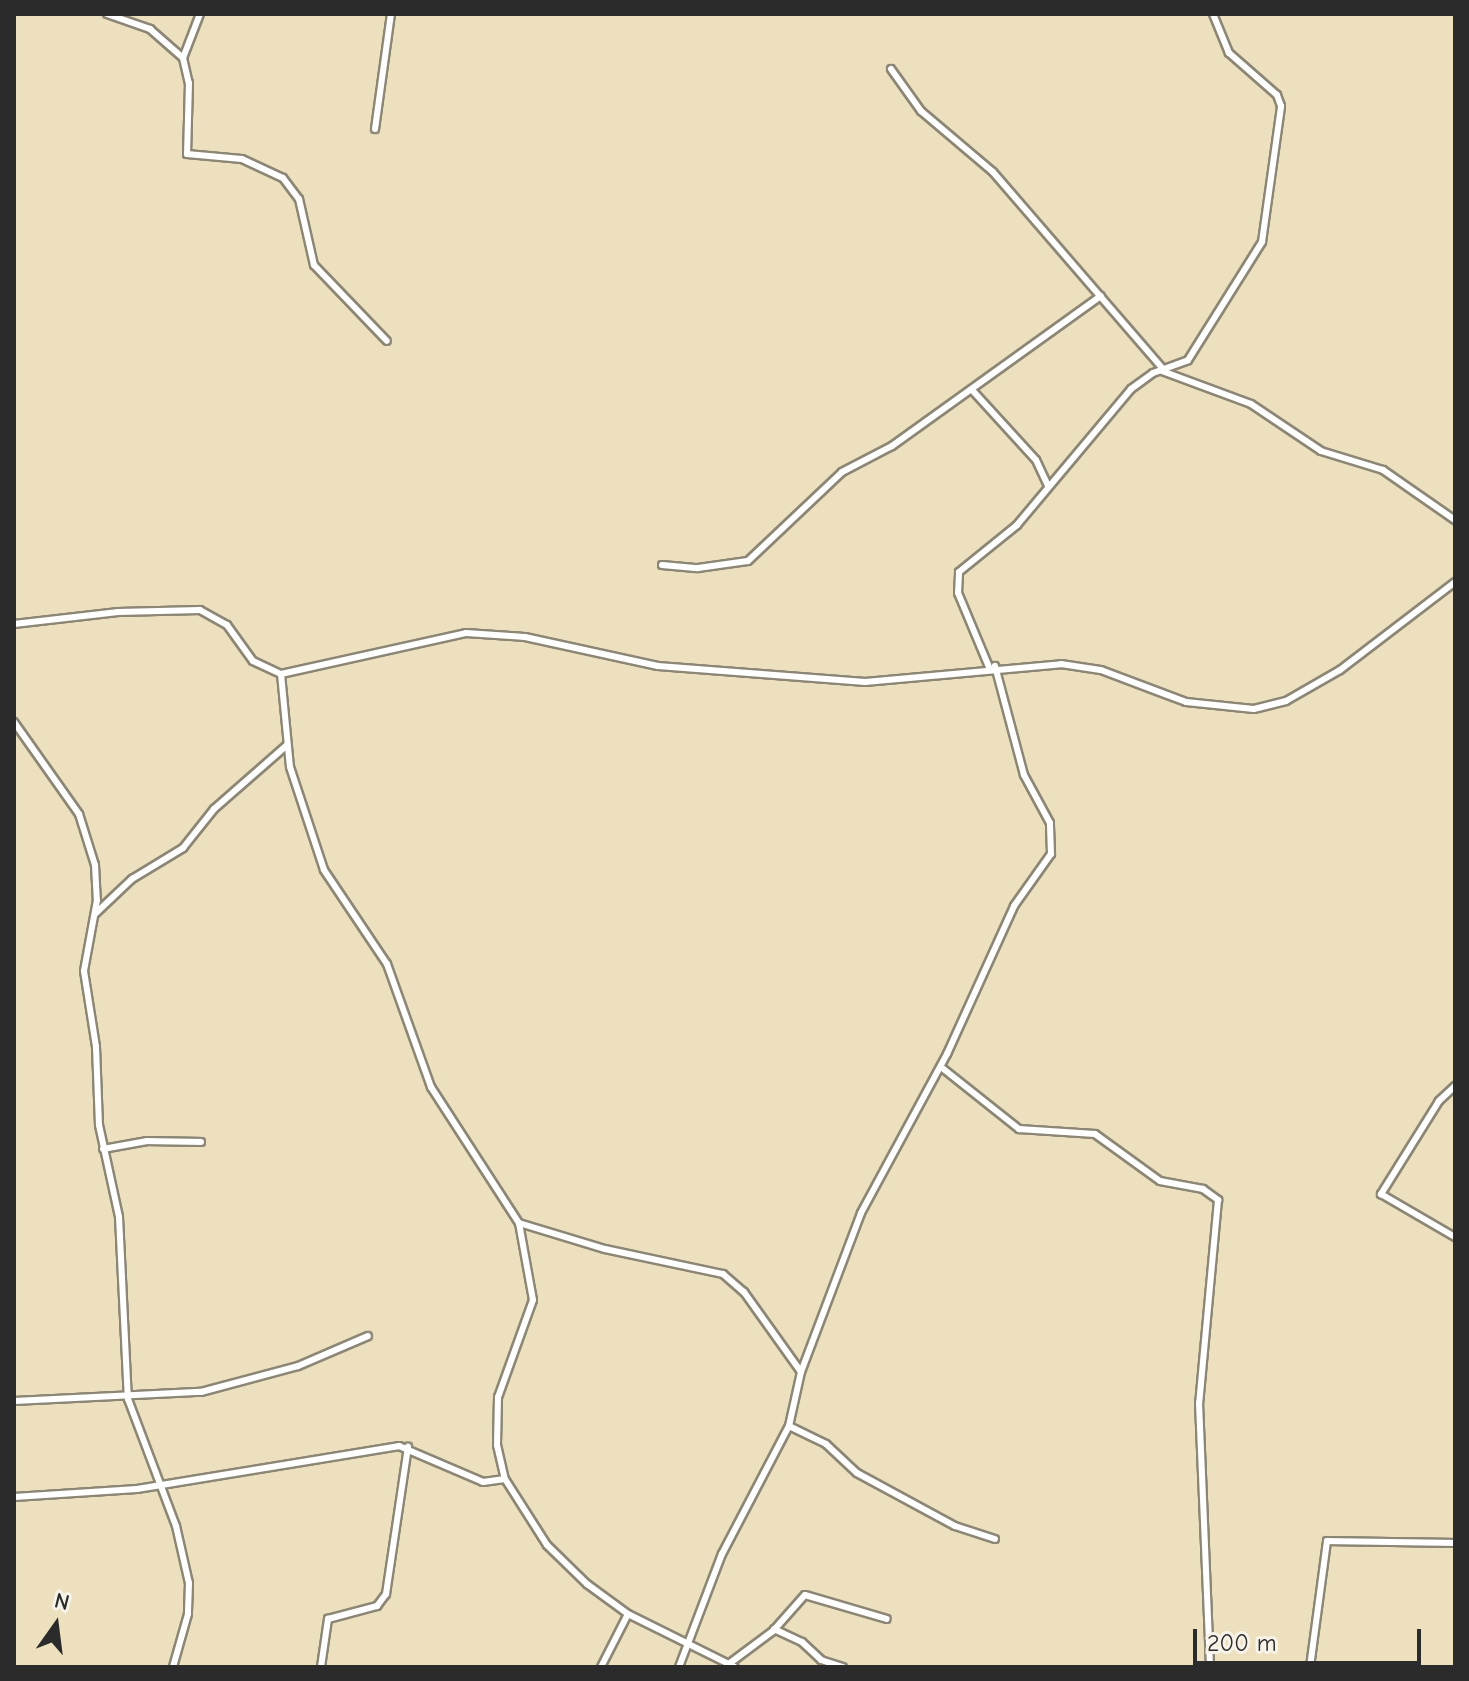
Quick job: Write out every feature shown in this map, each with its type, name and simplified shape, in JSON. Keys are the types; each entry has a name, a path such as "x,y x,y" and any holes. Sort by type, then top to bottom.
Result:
{"street":[{"path":"107,14 150,29 183,58"},
{"path":"200,14 183,58 189,83 187,154 242,159 283,178 299,199 314,265 387,341"},
{"path":"375,129 391,14"},
{"path":"679,1667 685,1644 722,1554 789,1426 801,1372 861,1213 941,1067 1014,906 1045,866 1053,846 1046,812 1024,775 992,667 958,593 957,577 1017,525 1131,389 1188,360 1259,249 1278,153 1279,100 1229,53 1213,14"},
{"path":"891,69 921,111 993,172 1164,371 1251,404 1321,451 1371,464 1455,520"},
{"path":"662,565 698,568 748,561 842,472 892,446 973,391 1101,296"},
{"path":"973,391 1036,460 1048,486"},
{"path":"14,624 118,612 200,610 227,625 253,661 281,674 466,633 525,637 658,666 865,682 992,667 1073,665 1186,702 1229,709 1265,708 1355,661 1455,582"},
{"path":"281,674 287,745 296,791 324,870 387,964 431,1087 519,1223 533,1300 498,1397 497,1445 505,1479 547,1545 628,1614 732,1665 774,1629 805,1595 887,1619"},
{"path":"14,722 85,826 97,879 84,971 103,1149 119,1217 128,1399 157,1486 176,1526 189,1583 188,1614 173,1667"},
{"path":"93,915 132,879 183,848 214,809 287,745"},
{"path":"941,1067 1019,1129 1095,1134 1160,1181 1203,1189 1218,1200 1199,1403 1210,1667"},
{"path":"1455,1086 1439,1101 1381,1194 1455,1237"},
{"path":"103,1149 147,1141 201,1142"},
{"path":"519,1223 605,1249 723,1274 744,1292 801,1372"},
{"path":"14,1401 128,1399 245,1382 298,1366 368,1336"},
{"path":"789,1426 826,1444 857,1473 955,1526 995,1539"},
{"path":"14,1497 157,1486 247,1468 408,1447 483,1482 505,1479"},
{"path":"321,1667 328,1619 377,1606 386,1594 408,1447"},
{"path":"1310,1667 1327,1541 1455,1543"},
{"path":"601,1667 628,1614"},
{"path":"774,1629 802,1642 821,1660 843,1667"}]}
